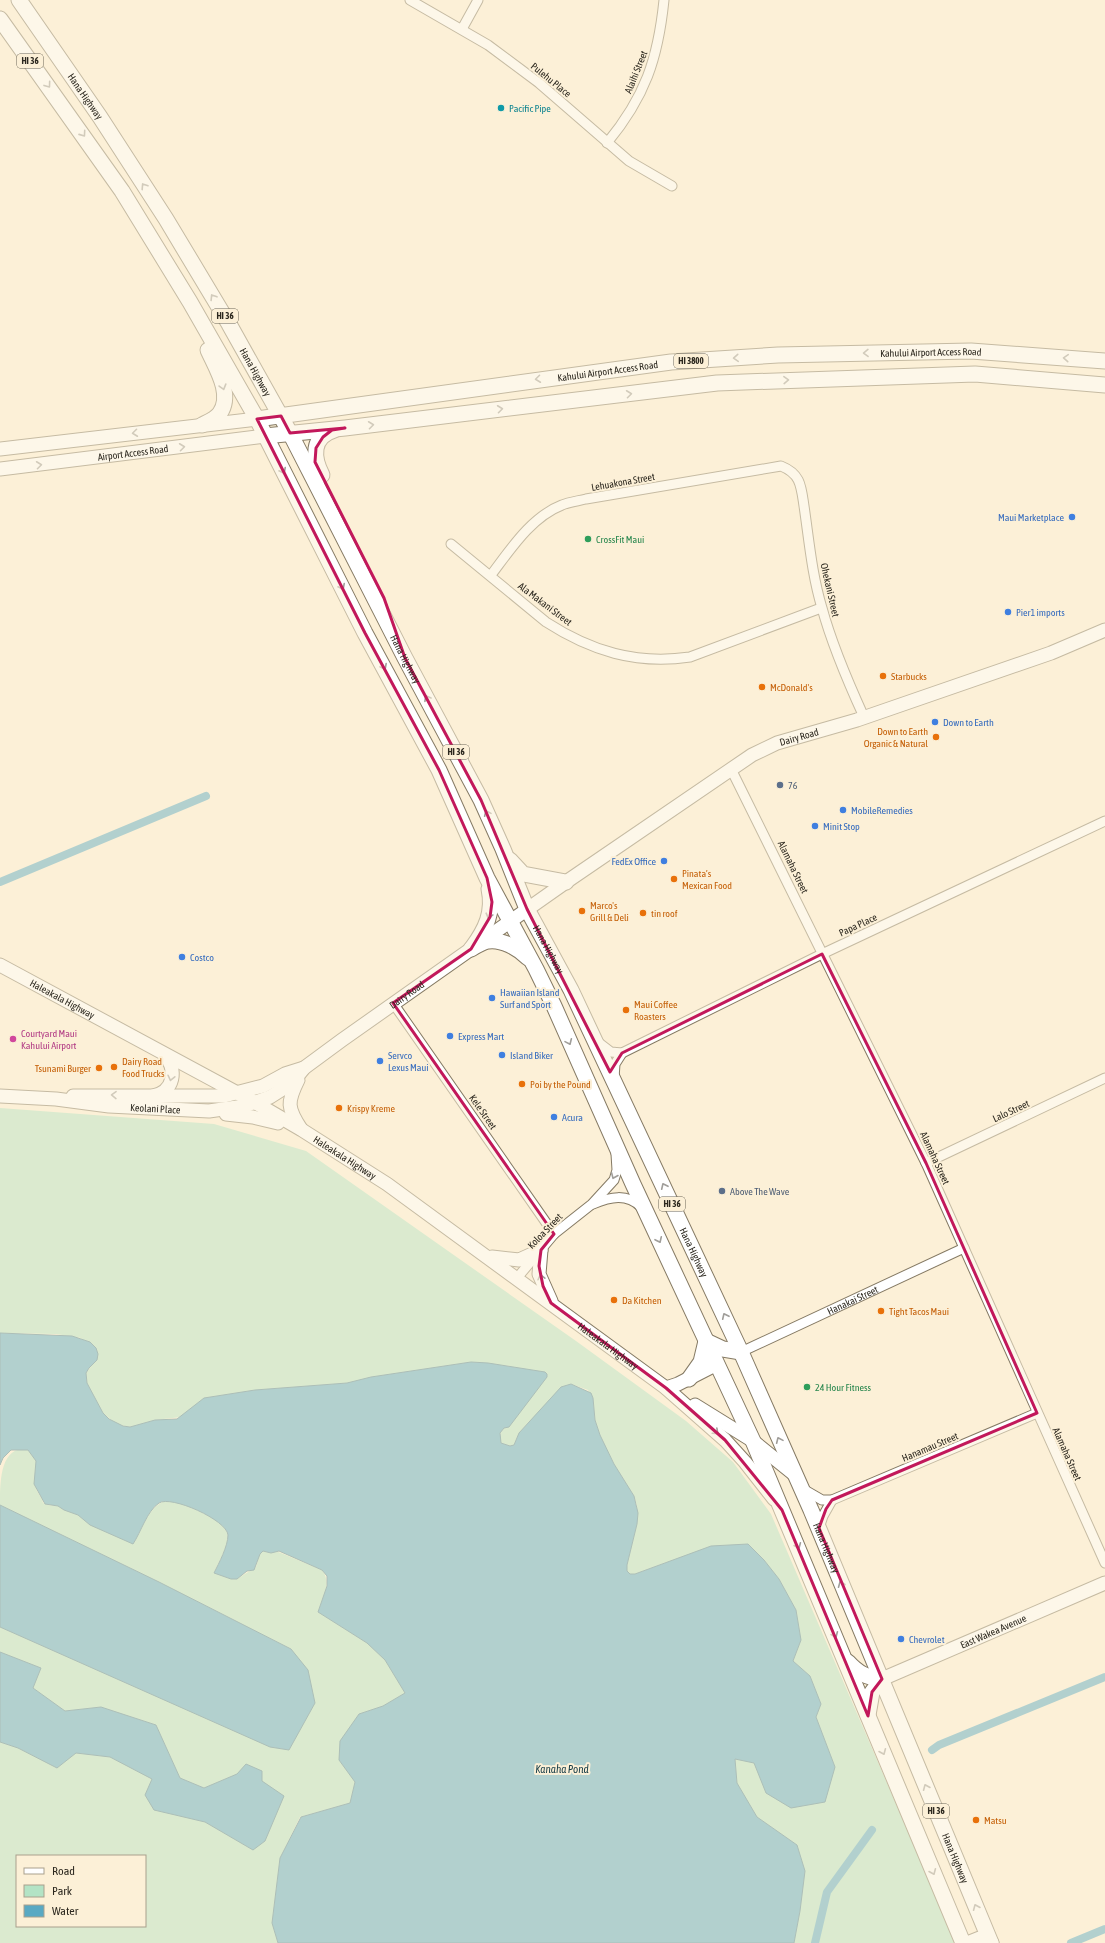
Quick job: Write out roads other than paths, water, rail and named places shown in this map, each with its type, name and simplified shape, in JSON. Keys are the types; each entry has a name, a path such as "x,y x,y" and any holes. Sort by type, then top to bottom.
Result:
{"main road":[{"name":"Hana Highway","path":"19,0 100,117 162,213 230,324 290,433 405,658 481,800 503,849 527,909 571,990 741,1352 819,1528 991,1943"},
{"path":"27,0 86,85 100,117"},
{"name":"Hana Highway","path":"0,19 122,192 190,302 257,419 365,633 439,770 487,878 536,969 753,1441 963,1943"},
{"path":"122,192 140,232 187,310 207,348 224,389 225,398 220,414 202,425"},
{"name":"Kahului Airport Access Road","path":"257,419 663,363 778,355 971,352 1105,361"},
{"name":"Kahului Airport Access Road","path":"265,436 345,428 717,383 975,374 1105,385"},
{"path":"345,428 332,430 323,437 316,448 315,462 384,598 405,658"},
{"path":"503,849 523,874 566,882"},
{"path":"471,949 482,935 490,917 492,902 487,878"},
{"path":"471,949 487,941 505,944 525,955 536,969"},
{"path":"689,1379 701,1362 706,1341 723,1349 741,1352"},
{"path":"717,1364 741,1352"},
{"name":"HI 36","path":"844,1656 853,1667 864,1676 871,1678 882,1678"},
{"path":"868,1716 872,1692 882,1678"},
{"name":"HI 36","path":"970,1943 980,1939 991,1943"}],"street":[{"name":"Pulehu Place","path":"410,0 488,45 533,79 607,143 635,165 672,186"},
{"path":"462,29 478,0"},
{"name":"Alaihi Street","path":"607,143 628,115 648,76 660,35 664,0"},
{"name":"Airport Access Road","path":"0,449 257,419"},
{"name":"Airport Access Road","path":"0,469 265,436"},
{"name":"Lehuakona Street","path":"491,575 531,526 542,516 561,505 586,499 781,466 787,469"},
{"name":"Ohekani Street","path":"787,469 793,472 801,486 810,551 822,608 851,689 864,717"},
{"name":"Ala Makani Street","path":"451,544 491,575 546,622 589,646 634,658 668,660 690,657 822,608"},
{"name":"Dairy Road","path":"254,1102 270,1097 292,1083 304,1068 393,1003 566,882 754,754 778,743 864,717 1050,653 1105,630"},
{"name":"Alamaha Street","path":"731,769 926,1163 1105,1563"},
{"name":"Papa Place","path":"622,1053 822,954 1105,821"},
{"name":"Haleakala Highway","path":"0,965 162,1054 229,1093 254,1102 302,1130 387,1184 552,1303 666,1388 725,1440 745,1462 782,1510"},
{"name":"Kele Street","path":"393,1003 554,1234"},
{"path":"594,1038 608,1051 622,1053 614,1068 616,1085"},
{"path":"152,1096 167,1090 172,1079 172,1065 162,1054"},
{"path":"302,1130 292,1114 289,1101 291,1093 304,1068"},
{"name":"Dairy Road","path":"229,1093 263,1086 285,1074 304,1068"},
{"name":"Lalo Street","path":"926,1163 1105,1078"},
{"path":"131,1107 153,1102 215,1104 229,1093"},
{"name":"Keolani Place","path":"56,1099 80,1095 152,1096 229,1093"},
{"name":"Keolani Place","path":"0,1096 56,1099 79,1103 131,1107 209,1111 244,1106 254,1102"},
{"path":"209,1111 259,1118 302,1130"},
{"name":"Koloa Street","path":"517,1278 554,1234 592,1204 615,1177 617,1164 614,1141"},
{"name":"Koloa Street","path":"592,1204 610,1198 624,1197 635,1202 648,1215"},
{"name":"Hanakai Street","path":"741,1352 964,1248"},
{"path":"487,1256 508,1260 519,1260 541,1250 539,1274 552,1303"},
{"path":"666,1388 689,1379 717,1364"},
{"name":"Haleakala Highway","path":"666,1388 753,1441 798,1482"},
{"name":"Hanamau Street","path":"832,1500 1037,1413"},
{"path":"798,1482 822,1500 832,1500 823,1516 819,1528"},
{"name":"East Wakea Avenue","path":"882,1678 1105,1583"}],"water":[{"name":"Kanaha Pond","path":"0,1333 72,1336 90,1342 96,1348 98,1354 97,1360 86,1373 87,1383 103,1413 109,1419 123,1426 130,1427 155,1420 177,1419 204,1398 255,1390 347,1383 371,1377 471,1362 488,1363 545,1372 547,1374 547,1377 509,1427 504,1428 500,1433 501,1443 510,1446 514,1445 519,1433 561,1387 571,1384 591,1393 593,1398 595,1420 600,1435 614,1464 634,1496 638,1513 627,1571 630,1574 635,1574 711,1546 748,1544 764,1560 779,1579 796,1610 801,1640 793,1661 810,1676 821,1704 816,1717 835,1767 825,1802 791,1808 766,1793 754,1763 735,1759 737,1783 757,1817 797,1845 805,1871 794,1943 278,1943 272,1923 280,1858 301,1817 350,1803 355,1782 339,1760 340,1741 359,1714 383,1706 405,1693 385,1660 367,1643 318,1612 327,1586 327,1576 322,1570 279,1551 271,1553 263,1551 260,1554 254,1570 247,1571 237,1579 231,1579 214,1573 227,1544 228,1535 225,1529 218,1523 198,1510 165,1501 159,1503 151,1511 133,1544 90,1525 78,1515 58,1506 45,1504 34,1484 36,1461 28,1450 11,1450 3,1458 0,1465"},
{"path":"0,1505 159,1582 291,1649 308,1670 315,1703 289,1750 270,1747 0,1627"},
{"path":"0,1652 41,1668 33,1688 65,1711 101,1707 156,1725 180,1778 204,1788 237,1774 246,1764 262,1771 262,1781 284,1796 265,1841 253,1850 205,1822 154,1810 145,1795 152,1779 110,1757 76,1753 57,1768 18,1748 0,1742"}],"waterway":[{"path":"0,882 206,796"},
{"path":"932,1750 939,1745 1105,1677"},
{"path":"815,1943 827,1892 872,1830"},
{"path":"1071,1943 1105,1929"}],"place":[{"name":"Pacific Pipe","path":"501,108"},
{"name":"Maui Marketplace","path":"1072,517"},
{"name":"CrossFit Maui","path":"588,539"},
{"name":"Pier1 imports","path":"1008,612"},
{"name":"Starbucks","path":"883,676"},
{"name":"McDonald's","path":"762,687"},
{"name":"Down to Earth","path":"935,722"},
{"name":"Down to Earth Organic & Natural","path":"936,737"},
{"name":"76","path":"780,785"},
{"name":"MobileRemedies","path":"843,810"},
{"name":"Minit Stop","path":"815,826"},
{"name":"FedEx Office","path":"664,861"},
{"name":"Pinata’s Mexican Food","path":"674,879"},
{"name":"Marco's Grill & Deli","path":"582,911"},
{"name":"tin roof","path":"643,913"},
{"name":"Costco","path":"182,957"},
{"name":"Hawaiian Island Surf and Sport","path":"492,998"},
{"name":"Maui Coffee Roasters","path":"626,1010"},
{"name":"Express Mart","path":"450,1036"},
{"name":"Courtyard Maui Kahului Airport","path":"13,1039"},
{"name":"Island Biker","path":"502,1055"},
{"name":"Servco Lexus Maui","path":"380,1061"},
{"name":"Dairy Road Food Trucks","path":"114,1067"},
{"name":"Tsunami Burger","path":"99,1068"},
{"name":"Poi by the Pound","path":"522,1084"},
{"name":"Krispy Kreme","path":"339,1108"},
{"name":"Acura","path":"554,1117"},
{"name":"Above The Wave","path":"722,1191"},
{"name":"Da Kitchen","path":"614,1300"},
{"name":"Tight Tacos Maui","path":"881,1311"},
{"name":"24 Hour Fitness","path":"807,1387"},
{"name":"Chevrolet","path":"901,1639"},
{"name":"Matsu","path":"976,1820"}]}
